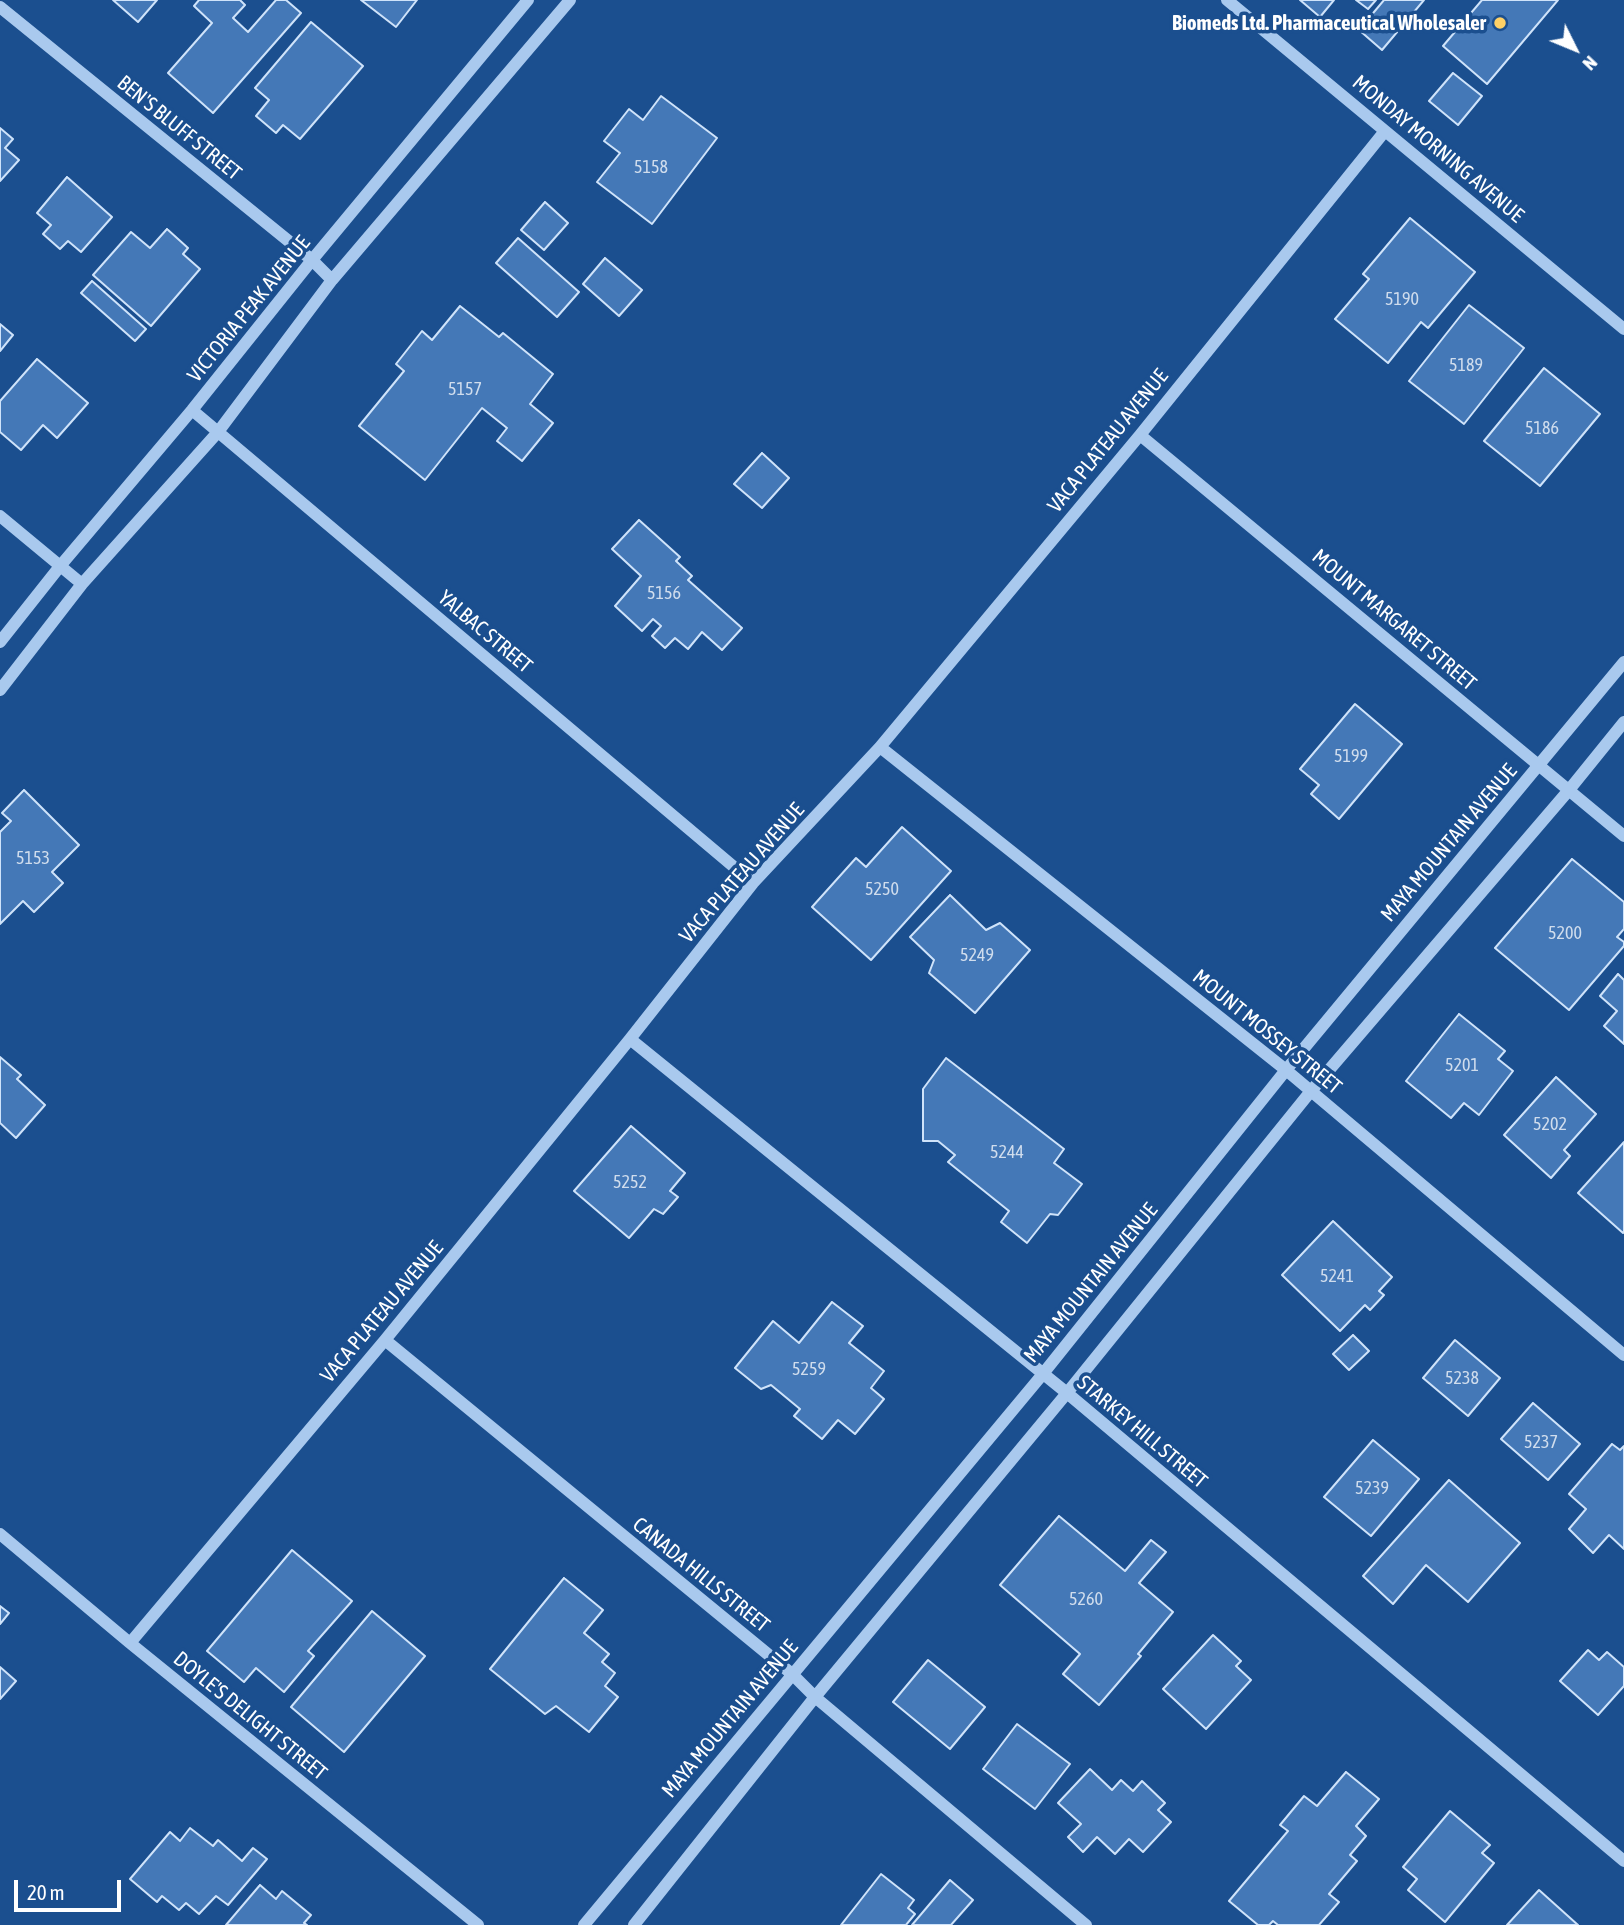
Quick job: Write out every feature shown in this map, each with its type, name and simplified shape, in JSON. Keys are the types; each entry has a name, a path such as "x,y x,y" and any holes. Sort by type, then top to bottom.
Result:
{"street":[{"name":"VICTORIA PEAK AVENUE","path":"0,642 528,0"},
{"path":"0,690 82,584 218,432 332,280 570,0"},
{"name":"MONDAY MORNING AVENUE","path":"1227,0 1624,329"},
{"name":"BEN'S BLUFF STREET","path":"0,7 312,260 332,280"},
{"name":"VACA PLATEAU AVENUE","path":"130,1643 385,1340 753,883 880,747 1140,435 1385,131"},
{"name":"YALBAC STREET","path":"192,410 753,883"},
{"name":"MOUNT MARGARET STREET","path":"1140,435 1624,835"},
{"path":"0,516 82,584"},
{"name":"MAYA MOUNTAIN AVENUE","path":"584,1925 1042,1375 1286,1070 1624,662"},
{"path":"634,1925 816,1697 1311,1091 1624,722"},
{"name":"MOUNT MOSSEY STREET","path":"880,747 1286,1070 1624,1355"},
{"name":"STARKEY HILL STREET","path":"630,1039 1067,1393 1624,1861"},
{"name":"CANADA HILLS STREET","path":"385,1340 792,1674 1086,1925"},
{"name":"DOYLE'S DELIGHT STREET","path":"0,1534 478,1925"}],"building":[{"path":"113,0 157,0 138,22"},
{"path":"199,0 240,0 245,5 233,18 248,32 276,0 286,0 301,13 213,113 168,73 212,23 194,6"},
{"path":"361,0 417,0 396,27"},
{"path":"1300,0 1334,0 1320,17"},
{"path":"1356,0 1376,0 1368,9"},
{"path":"1384,0 1424,0 1382,50 1359,30"},
{"name":"Biomeds Ltd. Pharmaceutical Wholesaler","path":"1482,0 1558,0 1487,84 1443,46"},
{"path":"311,22 363,66 300,139 283,125 276,133 256,116 269,100 255,88"},
{"path":"1453,73 1482,96 1458,125 1429,101"},
{"path":"661,96 717,138 652,224 597,182 620,153 604,141 629,109 643,120"},
{"path":"0,128 13,139 5,148 19,160 0,181"},
{"path":"67,177 112,217 81,252 68,241 60,249 43,234 51,225 37,213"},
{"path":"545,202 568,223 544,250 521,230"},
{"path":"1410,218 1475,272 1428,328 1421,322 1388,363 1335,319 1369,279 1363,274"},
{"path":"167,229 188,248 183,254 200,269 151,326 93,275 131,232 150,248"},
{"path":"518,238 579,292 557,317 496,263"},
{"path":"605,258 642,290 619,316 583,284"},
{"path":"92,281 146,329 135,341 81,293"},
{"path":"1469,305 1524,348 1464,424 1409,381"},
{"path":"460,306 499,337 503,333 553,374 530,404 553,423 522,461 497,441 507,428 482,408 425,480 359,426 404,371 396,364 422,331 432,340"},
{"path":"0,324 13,335 0,351"},
{"path":"37,359 88,403 57,438 43,425 21,450 0,432 0,401"},
{"path":"1544,368 1600,414 1540,486 1484,441"},
{"path":"762,453 789,478 762,508 734,484"},
{"path":"639,520 680,557 676,561 692,576 688,580 742,628 722,650 702,632 688,649 675,638 665,648 652,636 661,626 653,619 642,631 615,606 641,576 612,549"},
{"path":"1355,704 1402,744 1339,819 1311,794 1319,785 1300,769"},
{"path":"24,790 79,845 52,872 63,883 34,912 23,901 0,924 0,832 11,821 2,813"},
{"path":"902,827 951,871 871,960 812,907 856,858 866,867"},
{"path":"1572,859 1624,902 1624,929 1617,937 1624,942 1624,946 1569,1010 1495,948"},
{"path":"950,895 986,930 1000,923 1030,950 975,1013 929,973 934,960 910,937"},
{"path":"1618,974 1624,980 1624,1044 1604,1026 1617,1011 1600,996"},
{"path":"1459,1014 1505,1051 1498,1059 1513,1071 1479,1115 1464,1103 1451,1118 1406,1081"},
{"path":"0,1057 21,1075 17,1079 45,1105 16,1138 0,1123"},
{"path":"946,1058 1064,1149 1054,1163 1082,1184 1058,1215 1050,1214 1027,1243 1001,1222 1009,1211 948,1162 955,1155 938,1141 923,1141 923,1089"},
{"path":"1556,1077 1596,1114 1564,1150 1570,1156 1551,1178 1504,1135"},
{"path":"631,1126 685,1173 670,1191 678,1197 663,1214 654,1209 629,1238 574,1191"},
{"path":"1624,1142 1624,1231 1623,1233 1578,1193"},
{"path":"1333,1221 1392,1277 1379,1291 1384,1295 1370,1310 1365,1305 1340,1331 1282,1275"},
{"path":"832,1302 863,1326 849,1343 884,1371 871,1388 884,1399 855,1434 838,1420 822,1439 794,1416 800,1409 771,1385 761,1389 735,1368 773,1321 799,1343"},
{"path":"1353,1335 1369,1351 1349,1370 1333,1354"},
{"path":"1455,1340 1500,1378 1468,1416 1423,1378"},
{"path":"1533,1403 1580,1444 1548,1480 1501,1439"},
{"path":"1373,1440 1419,1479 1371,1536 1324,1497"},
{"path":"1612,1444 1620,1450 1624,1446 1624,1549 1609,1535 1593,1553 1569,1529 1586,1509 1569,1494"},
{"path":"1449,1480 1520,1543 1468,1602 1426,1565 1393,1604 1363,1576"},
{"path":"1059,1516 1125,1571 1151,1540 1166,1552 1139,1583 1173,1612 1138,1654 1141,1656 1099,1705 1063,1674 1080,1654 1000,1585"},
{"path":"292,1550 352,1601 308,1651 314,1656 284,1692 256,1668 244,1682 207,1651"},
{"path":"564,1578 603,1610 584,1633 609,1654 602,1662 615,1673 605,1686 618,1697 589,1732 556,1706 545,1714 490,1669"},
{"path":"0,1606 9,1613 0,1624"},
{"path":"372,1611 425,1656 344,1752 291,1707"},
{"path":"1213,1635 1241,1661 1236,1666 1251,1680 1206,1729 1163,1689"},
{"path":"1588,1650 1599,1660 1607,1652 1624,1667 1624,1686 1598,1715 1560,1681"},
{"path":"928,1660 985,1707 950,1749 893,1702"},
{"path":"0,1667 16,1681 0,1699"},
{"path":"1017,1724 1070,1764 1035,1809 983,1769"},
{"path":"1090,1769 1112,1790 1121,1780 1133,1791 1142,1781 1165,1803 1158,1810 1171,1822 1143,1852 1129,1839 1115,1854 1097,1837 1083,1852 1068,1837 1081,1824 1058,1803"},
{"path":"1346,1772 1379,1799 1356,1826 1366,1836 1350,1855 1357,1861 1329,1894 1339,1902 1319,1925 1278,1925 1273,1921 1269,1925 1258,1925 1229,1901 1288,1831 1280,1825 1304,1796 1317,1806"},
{"path":"1450,1811 1490,1845 1482,1853 1494,1863 1445,1922 1408,1890 1417,1879 1403,1867"},
{"path":"190,1828 213,1846 218,1840 242,1861 253,1848 267,1859 228,1905 216,1896 199,1914 186,1903 179,1910 162,1896 157,1902 130,1879 170,1832 180,1841"},
{"path":"881,1874 914,1900 908,1908 915,1914 906,1925 841,1925"},
{"path":"950,1880 973,1900 951,1925 912,1925"},
{"path":"260,1885 276,1899 282,1891 311,1915 304,1923 307,1925 226,1925"},
{"path":"1539,1890 1578,1925 1507,1925"}],"place":[{"name":"Biomeds Ltd. Pharmaceutical Wholesaler","path":"1500,23"}]}
